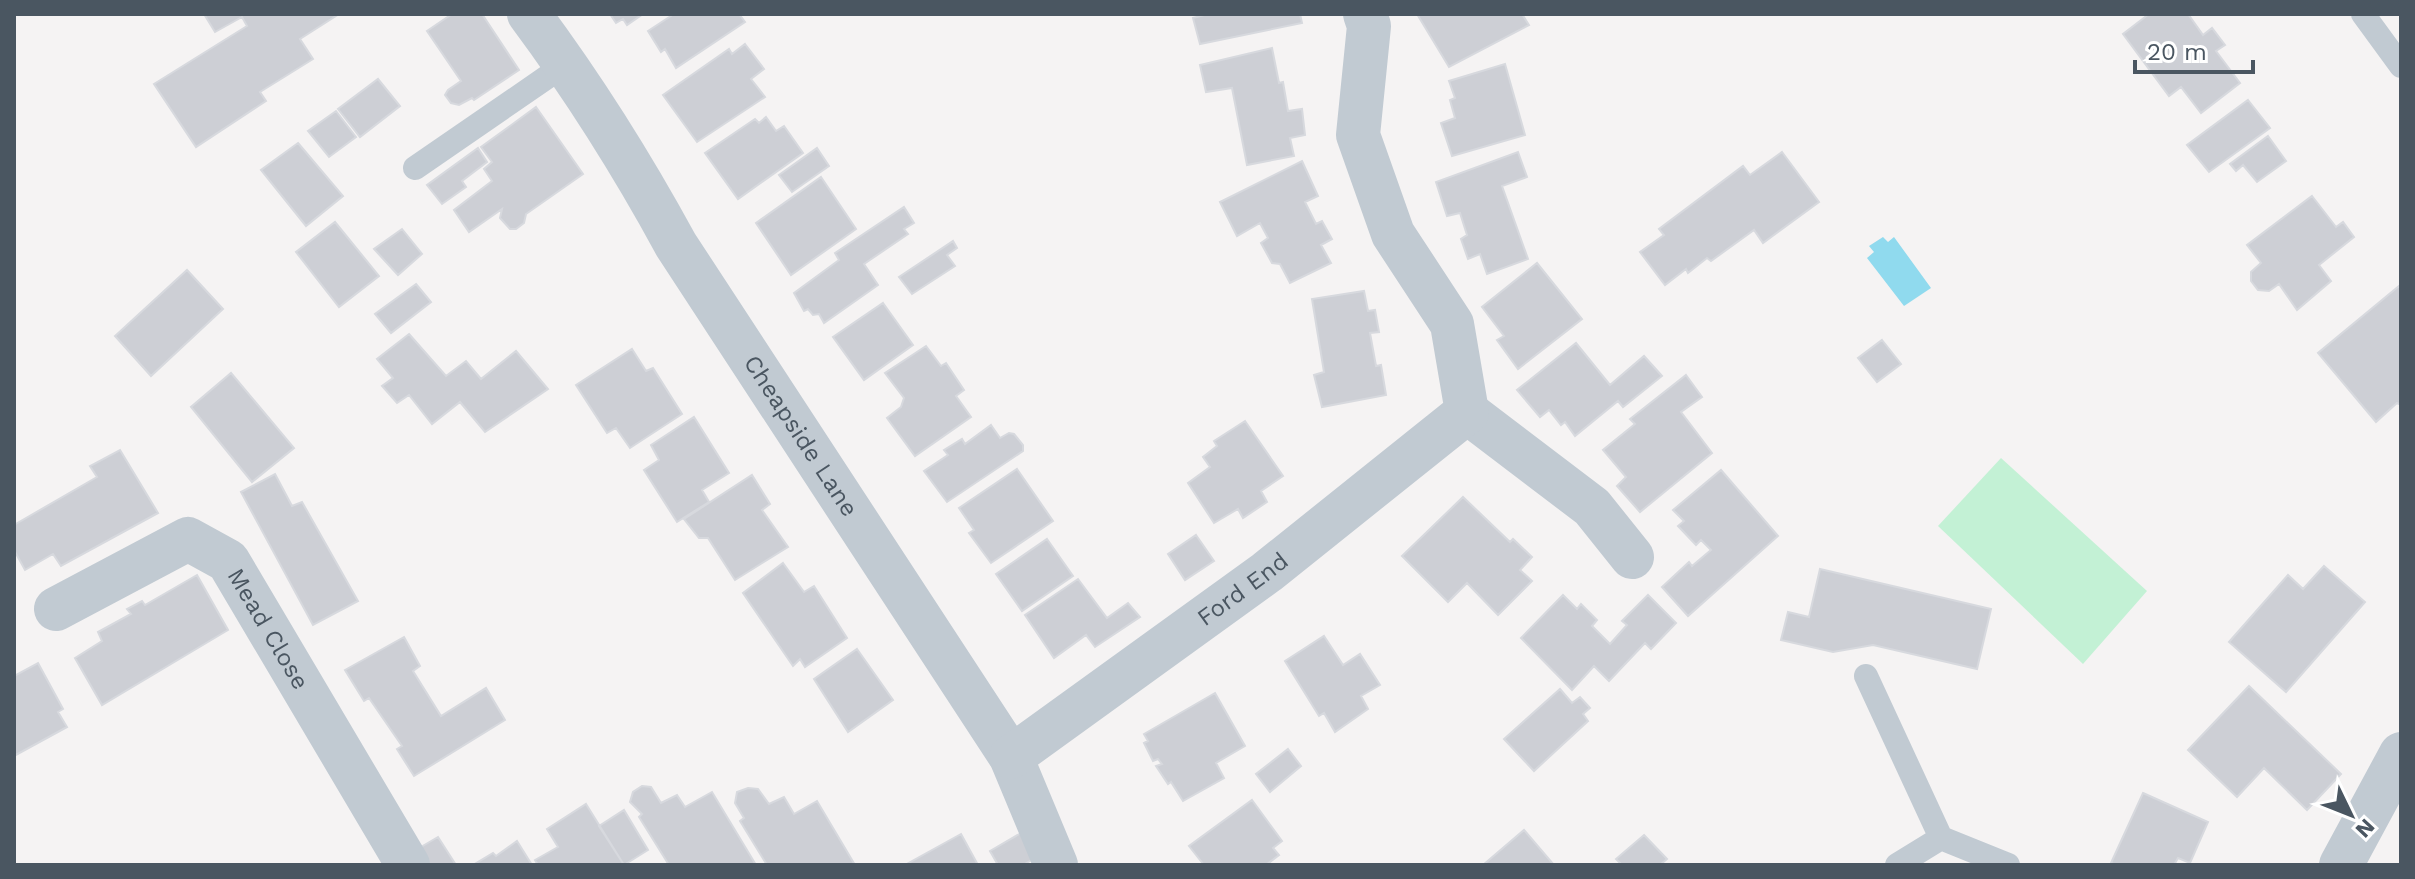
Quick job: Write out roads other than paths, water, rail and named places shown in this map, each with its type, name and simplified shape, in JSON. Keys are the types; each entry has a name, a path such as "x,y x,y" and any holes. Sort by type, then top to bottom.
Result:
{"street":[{"name":"Cheapside Lane","path":"529,14 566,64 636,171 676,245 1011,757 1056,865"},
{"path":"1365,14 1369,26 1358,135 1393,234 1452,324 1467,412 1592,507 1632,557"},
{"name":"Ford End","path":"1011,757 1267,572 1467,412"},
{"name":"Mead Close","path":"56,609 188,539 228,561 408,865"},
{"path":"2341,865 2401,754"}],"lane":[{"path":"2363,14 2401,66"},
{"path":"415,168 566,64"},
{"path":"1866,676 1941,838 2008,865"},
{"path":"1897,865 1941,838"}],"water":[{"path":"1883,237 1888,242 1894,237 1931,288 1904,306 1867,258 1874,252 1869,246"}]}
